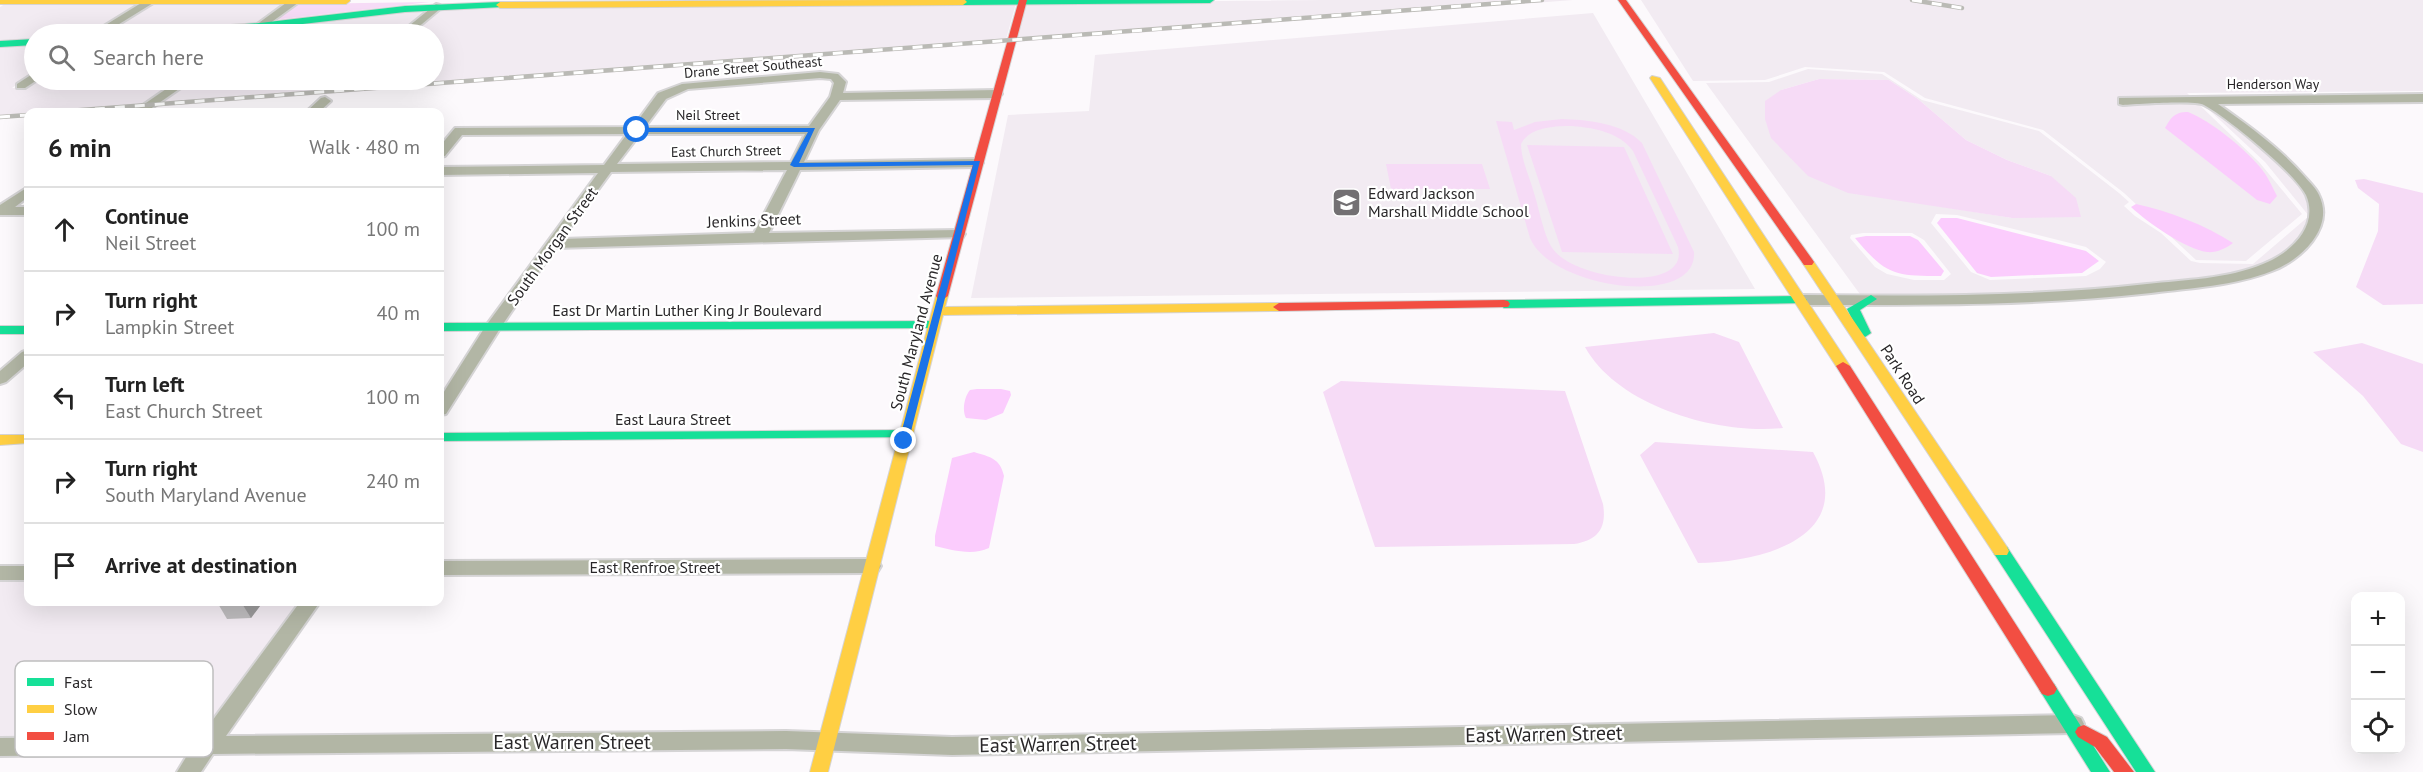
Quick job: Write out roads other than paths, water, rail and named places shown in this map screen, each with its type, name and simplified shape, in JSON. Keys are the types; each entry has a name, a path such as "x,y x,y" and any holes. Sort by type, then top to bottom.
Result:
{"main road":[{"path":"3,2 412,0"},
{"path":"276,24 440,3 1210,0"},
{"path":"1608,0 1624,28"},
{"name":"Park Road","path":"1622,0 1835,300 2146,772"},
{"name":"South Maryland Avenue","path":"819,772 934,325 1022,1"},
{"path":"0,44 24,43"},
{"path":"1646,63 1801,300 2101,772"},
{"path":"1729,190 1743,199 1767,230 1798,279 1835,300"},
{"path":"1871,299 1853,309 1858,322 1907,398 1921,432"},
{"path":"938,311 1801,300 1823,312 1834,324 1884,393 1921,432"},
{"name":"East Dr Martin Luther King Jr Boulevard","path":"444,327 934,325"},
{"path":"0,330 24,330"},
{"name":"East Laura Street","path":"444,437 906,434"},
{"path":"0,440 24,440"},
{"path":"2071,724 2101,742 2125,772"}],"street":[{"path":"113,24 152,1"},
{"path":"263,24 296,1"},
{"path":"416,24 440,3"},
{"name":"Drane Street Southeast","path":"674,89 820,75 834,76 840,82 836,97"},
{"name":"South Morgan Street","path":"444,405 493,327 551,244 662,96 674,89"},
{"path":"145,108 172,90"},
{"path":"759,238 813,130 836,97 996,94"},
{"name":"Henderson Way","path":"2123,101 2423,98"},
{"path":"1801,300 2043,297 2122,292 2214,280 2267,268 2290,256 2308,240 2316,219 2313,196 2288,164 2249,131 2205,100"},
{"path":"317,108 325,101"},
{"name":"Neil Street","path":"444,148 459,131 813,130"},
{"name":"East Church Street","path":"444,171 977,163"},
{"path":"0,211 24,194"},
{"path":"0,211 24,211"},
{"name":"Jenkins Street","path":"551,244 822,235 958,234"},
{"path":"0,379 24,358"},
{"name":"East Renfroe Street","path":"444,568 871,566"},
{"path":"0,573 24,573"},
{"path":"213,737 307,606"},
{"name":"East Warren Street","path":"213,743 827,740 964,746 2071,724 2116,725"},
{"name":"East Warren Street","path":"0,747 15,747"},
{"path":"188,772 199,757"}],"railway":[{"path":"444,83 1542,0"},
{"path":"1912,0 1962,8"},
{"path":"108,108 347,90"},
{"path":"0,117 24,115"}],"place":[{"name":"Edward Jackson Marshall Middle School","path":"1347,202"}]}
